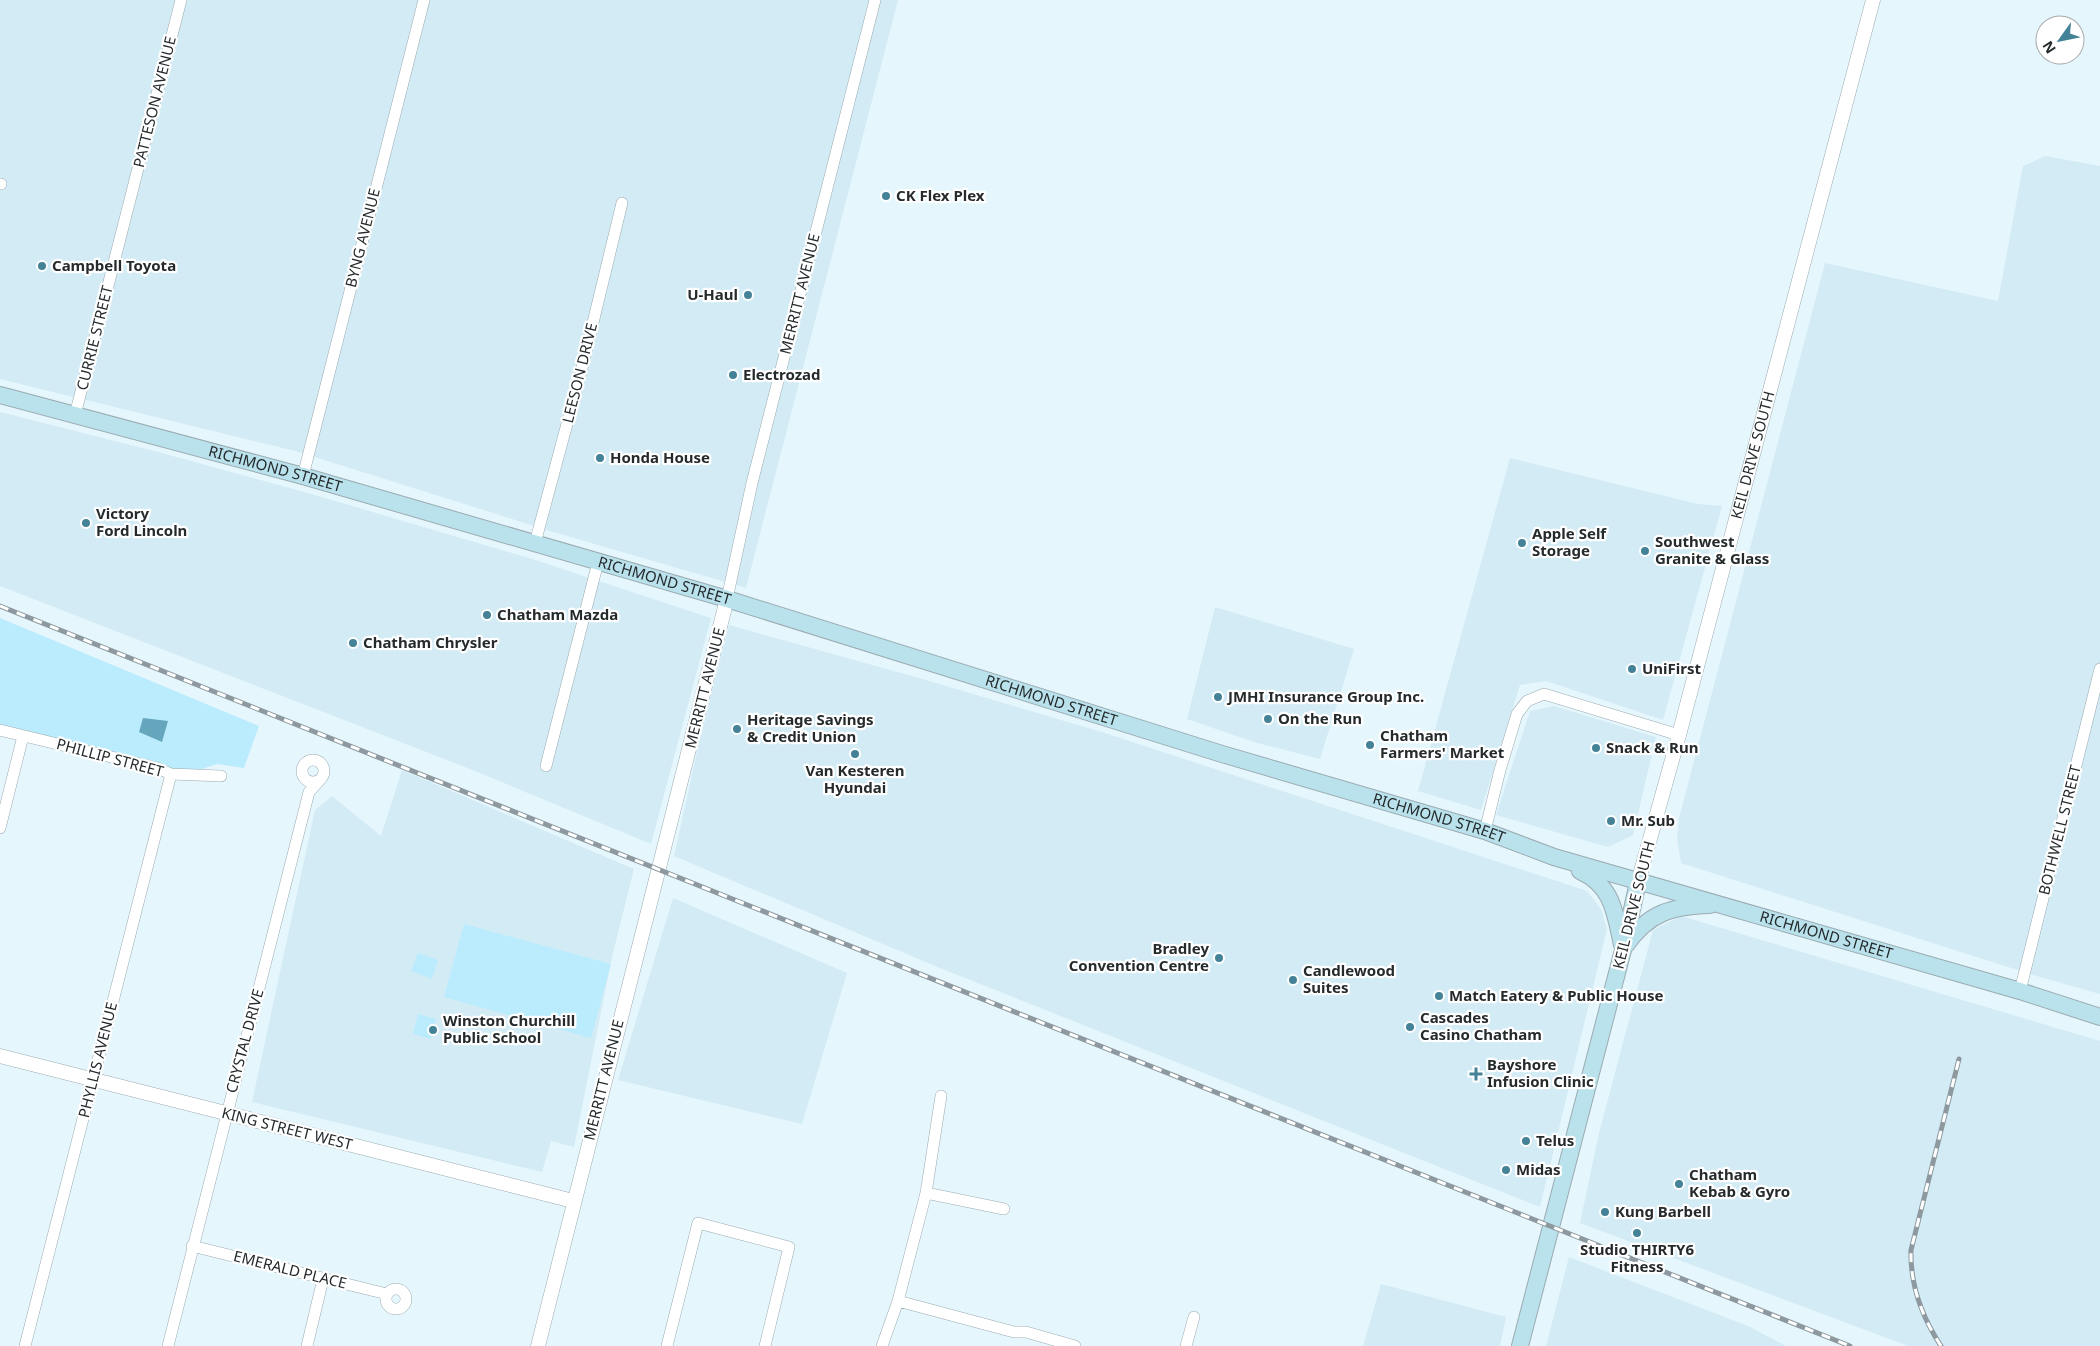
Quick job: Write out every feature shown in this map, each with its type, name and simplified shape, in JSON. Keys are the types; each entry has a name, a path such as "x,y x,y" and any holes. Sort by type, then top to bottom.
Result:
{"main road":[{"name":"RICHMOND STREET","path":"0,395 303,476 728,599 1222,754 1485,831 1554,857 1638,882 1727,905 2020,991 2100,1017"},
{"path":"1554,857 1593,877 1610,896 1622,950"},
{"name":"KEIL DRIVE SOUTH","path":"1520,1346 1638,882"},
{"path":"1622,950 1638,927 1664,911 1697,906 1727,905"}],"street":[{"name":"PATTESON AVENUE","path":"128,203 181,0"},
{"name":"BYNG AVENUE","path":"303,476 424,0"},
{"name":"MERRITT AVENUE","path":"538,1346 728,599 752,483 875,0"},
{"name":"KEIL DRIVE SOUTH","path":"1638,882 1679,735 1873,0"},
{"name":"CURRIE STREET","path":"76,415 128,203"},
{"name":"LEESON DRIVE","path":"535,543 582,368 622,203"},
{"path":"546,766 598,562"},
{"name":"BOTHWELL STREET","path":"2020,991 2100,669"},
{"path":"1485,831 1516,714 1527,701 1544,694 1679,735"},
{"name":"PHILLIP STREET","path":"0,730 157,768 171,774 221,776"},
{"path":"0,828 23,736"},
{"path":"316,760 324,768 324,774 319,781 310,782 303,777 302,771 305,763 316,760"},
{"name":"PHYLLIS AVENUE","path":"25,1346 171,774"},
{"name":"CRYSTAL DRIVE","path":"303,777 308,795"},
{"name":"CRYSTAL DRIVE","path":"168,1346 308,795 310,789 319,781"},
{"name":"KING STREET WEST","path":"0,1056 574,1201"},
{"path":"882,1346 898,1301 926,1193 941,1096"},
{"path":"926,1193 1004,1209"},
{"path":"667,1346 698,1223 789,1247 765,1346"},
{"name":"EMERALD PLACE","path":"192,1246 387,1294"},
{"path":"307,1346 323,1279"},
{"path":"898,1301 1041,1342 1075,1346"},
{"path":"1186,1346 1194,1317"}],"shaded area":[{"path":"0,0 898,0 746,588 550,531 299,452 0,379"},
{"path":"2045,156 2100,166 2100,994 2033,975 1681,863 1677,838 1679,818 1825,263 1998,301 2023,166"},
{"path":"0,412 158,452 308,493 529,558 711,618 651,844 470,769 0,586"},
{"path":"1510,458 1698,504 1722,506 1663,720 1546,681 1520,685 1481,810 1418,791"},
{"path":"1215,607 1354,649 1320,759 1254,742 1187,719"},
{"path":"0,618 259,726 244,768 217,764 192,772 177,772 0,726"},
{"path":"729,625 926,680 1105,733 1587,891 1601,909 1607,929 1540,1207 940,968 674,856 700,738"},
{"path":"1554,706 1656,737 1633,835 1608,847 1496,815 1530,711"},
{"path":"143,718 168,721 162,742 139,732"},
{"name":"Winston Churchill Public School","path":"402,770 634,869 612,957 574,1147 551,1141 542,1172 252,1102 315,810 332,796 381,836"},
{"path":"673,898 847,973 802,1124 618,1080"},
{"path":"1681,916 2100,1041 2100,1346 1908,1346 1580,1223 1599,1133 1653,930"},
{"path":"464,924 611,964 591,1038 444,997"},
{"path":"418,953 438,960 432,979 411,971"},
{"path":"418,1014 436,1019 431,1039 413,1034"},
{"path":"1569,1257 1748,1326 1786,1346 1546,1346"},
{"path":"1381,1284 1506,1317 1500,1346 1363,1346"}],"railway":[{"path":"0,606 1850,1346"},
{"path":"1941,1346 1928,1324 1918,1300 1911,1263 1911,1250 1959,1059"}],"place":[{"name":"CK Flex Plex","path":"886,196"},
{"name":"Campbell Toyota","path":"42,266"},
{"name":"U-Haul","path":"748,295"},
{"name":"Electrozad","path":"733,375"},
{"name":"Honda House","path":"600,458"},
{"name":"Victory Ford Lincoln","path":"86,523"},
{"name":"Apple Self Storage","path":"1522,543"},
{"name":"Southwest Granite & Glass","path":"1645,551"},
{"name":"Chatham Mazda","path":"487,615"},
{"name":"Chatham Chrysler","path":"353,643"},
{"name":"UniFirst","path":"1632,669"},
{"name":"JMHI Insurance Group Inc.","path":"1218,697"},
{"name":"On the Run","path":"1268,719"},
{"name":"Heritage Savings & Credit Union","path":"737,729"},
{"name":"Chatham Farmers' Market","path":"1370,745"},
{"name":"Snack & Run","path":"1596,748"},
{"name":"Van Kesteren Hyundai","path":"855,754"},
{"name":"Mr. Sub","path":"1611,821"},
{"name":"Bradley Convention Centre","path":"1219,958"},
{"name":"Candlewood Suites","path":"1293,980"},
{"name":"Match Eatery & Public House","path":"1439,996"},
{"name":"Cascades Casino Chatham","path":"1410,1027"},
{"name":"Winston Churchill Public School","path":"433,1030"},
{"name":"Bayshore Infusion Clinic","path":"1476,1074"},
{"name":"Telus","path":"1526,1141"},
{"name":"Midas","path":"1506,1170"},
{"name":"Chatham Kebab & Gyro","path":"1679,1184"},
{"name":"Kung Barbell","path":"1605,1212"},
{"name":"Studio THIRTY6 Fitness","path":"1637,1233"}]}
